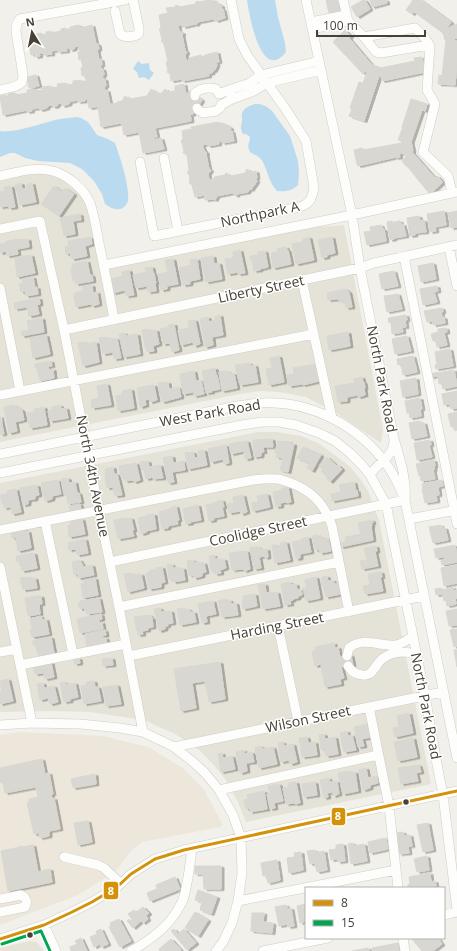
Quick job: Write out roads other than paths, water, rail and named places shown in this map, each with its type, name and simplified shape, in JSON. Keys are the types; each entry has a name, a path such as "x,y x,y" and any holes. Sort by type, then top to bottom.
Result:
{"street":[{"path":"0,90 15,87 20,85 22,82 23,75 16,32 16,27 20,19 125,0"},
{"path":"116,11 120,34 122,36 125,37 139,33 133,0"},
{"name":"Northpark A","path":"140,162 154,236 300,207 310,201 314,187 306,141 285,108 247,55 239,39 231,0"},
{"name":"North Park Road","path":"306,0 352,215 360,268 394,439 406,490 405,500 457,758"},
{"path":"353,0 343,3 347,18 376,52 380,53 429,45"},
{"path":"311,25 347,18"},
{"path":"104,266 352,215 455,192 448,176 423,152 435,104 427,90 430,46 415,28 364,37"},
{"path":"197,108 203,113 216,111 231,95 261,75 319,61"},
{"path":"219,94 231,95 254,91 267,83 321,70"},
{"path":"195,96 195,93 199,90 212,88 216,89 219,94 221,105"},
{"path":"164,158 178,231"},
{"path":"0,176 27,170 49,170 68,178 85,194 90,203 97,231 114,320"},
{"name":"North 34th Avenue","path":"0,229 40,221 64,330 143,732"},
{"path":"453,246 457,286"},
{"name":"Liberty Street","path":"64,330 360,268 374,263 453,246"},
{"path":"404,256 456,510 457,524"},
{"path":"302,280 332,418"},
{"path":"0,288 20,392"},
{"path":"0,395 314,334"},
{"name":"West Park Road","path":"0,454 238,406 262,402 280,403 323,413 351,429 369,445 387,465 405,500"},
{"name":"West Park Road","path":"0,473 242,425 262,422 279,422 296,425 319,433 343,446 370,475 386,504"},
{"path":"370,475 392,450 394,439"},
{"path":"0,530 253,480 266,478 279,479 291,483 311,494 319,501 329,516 340,562 349,612"},
{"name":"Coolidge Street","path":"110,562 405,500"},
{"name":"North Park Road","path":"386,504 425,695 443,795 456,886 457,911"},
{"path":"409,519 456,510"},
{"path":"45,521 73,654"},
{"path":"119,607 340,562"},
{"path":"0,567 32,722"},
{"name":"Harding Street","path":"129,656 424,596"},
{"path":"278,626 298,722"},
{"path":"347,656 349,648 356,643 364,642 394,645 402,643 413,636"},
{"path":"20,665 126,644"},
{"path":"0,652 17,649"},
{"path":"348,666 354,673 364,676 375,670 382,659 392,653 399,652 416,654"},
{"name":"Wilson Street","path":"174,747 443,692"},
{"path":"369,707 389,806 398,887"},
{"path":"0,725 32,722 80,724 143,732 174,747 205,773 219,790 232,815 241,838 242,873 238,901 232,923 223,942 216,951"},
{"path":"219,790 378,755"},
{"path":"0,939 44,925 92,902 155,859 192,848 457,792"},
{"path":"131,951 145,943 159,932 173,917 182,901 189,872 192,848"},
{"path":"64,857 98,865 104,868 120,883"},
{"path":"309,887 396,870"},
{"path":"238,901 305,888"},
{"path":"0,899 21,895 24,896 26,904 25,907 0,912"},
{"path":"445,915 457,911"},
{"path":"44,925 56,951"},
{"path":"263,951 323,939"},
{"path":"403,939 405,951"}],"water":[{"path":"247,0 275,0 286,52 277,60 270,59 263,53 258,43 250,19"},
{"path":"138,61 142,64 149,63 150,70 154,73 149,80 144,77 139,78 137,72 133,69"},
{"path":"255,104 260,104 272,111 290,136 298,161 299,172 298,185 291,190 277,191 272,184 261,159 251,153 248,148 250,137 242,132 242,115 245,109"},
{"path":"76,117 88,122 97,135 115,143 128,188 128,201 123,208 114,209 105,204 102,194 94,181 82,169 70,163 38,161 25,158 15,153 10,153 0,157 0,131 13,131 60,119"}]}
